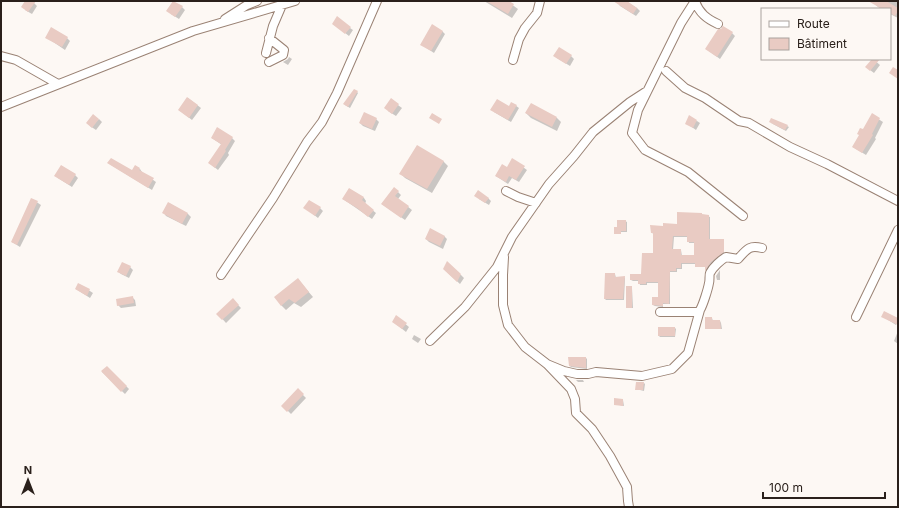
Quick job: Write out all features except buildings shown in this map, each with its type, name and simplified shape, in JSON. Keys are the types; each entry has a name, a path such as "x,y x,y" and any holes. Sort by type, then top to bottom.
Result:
{"street":[{"path":"214,25 247,5 257,1"},
{"path":"221,275 273,198 307,142 322,122 337,93 351,52 377,1"},
{"path":"513,60 519,39 525,28 537,13 540,1"},
{"path":"695,1 698,9 708,19 718,24"},
{"path":"695,1 681,23 647,91 638,110 632,133 645,150 688,172 743,216"},
{"path":"1,107 193,31 288,2"},
{"path":"266,53 269,38 276,18 288,2"},
{"path":"269,38 284,50 283,55 269,62"},
{"path":"1,56 16,60 58,84"},
{"path":"666,71 685,88 705,98 739,121 749,123 790,147 827,164 898,201"},
{"path":"430,341 464,307 497,267 512,237 549,184 593,132 630,102 647,91"},
{"path":"506,191 536,203"},
{"path":"856,317 898,230"},
{"path":"547,364 564,371 577,374 596,372 642,376 672,368 688,353 699,312 703,305 710,283 710,273 718,262 726,257 738,259 747,249 754,246 762,248"},
{"path":"505,252 503,305 508,325 525,347 547,364 570,390 575,399 576,413 592,429 610,456 627,487 629,507"},
{"path":"660,312 699,312"}]}
